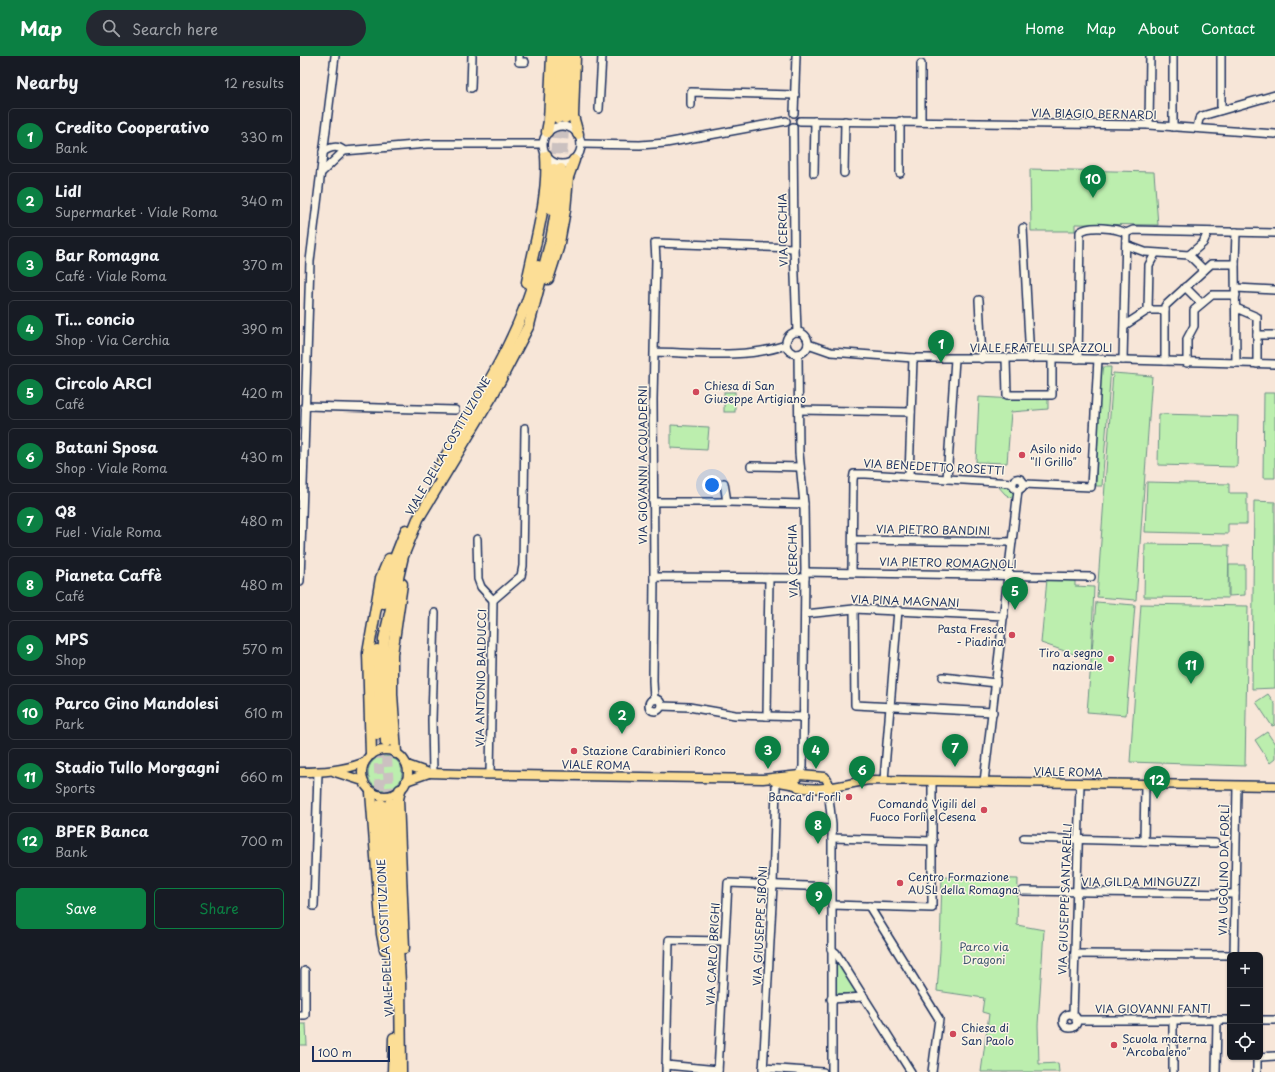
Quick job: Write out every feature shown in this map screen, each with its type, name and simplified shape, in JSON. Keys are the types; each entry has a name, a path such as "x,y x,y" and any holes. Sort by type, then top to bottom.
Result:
{"highway":[{"path":"547,132 549,121 552,56"},
{"path":"560,56 561,118 567,56"},
{"path":"575,56 573,116 578,134"},
{"path":"515,328 541,216 546,172 546,156"},
{"path":"529,324 545,289 558,248 565,210 568,177 574,160"},
{"name":"VIALE DELLA COSTITUZIONE","path":"377,734 375,677 379,631 393,563 413,521 493,376 529,296 542,249 558,169 559,194 551,240 529,324 492,396 413,521 403,556 384,639 383,686 386,742"},
{"path":"371,754 368,653 375,606 381,578 400,531 413,521 416,532 406,561 392,654 392,694 396,753"},
{"path":"396,980 404,942 398,799 400,790"},
{"path":"371,792 382,934 396,980"},
{"name":"VIALE DELLA COSTITUZIONE","path":"386,803 401,1072"},
{"name":"VIALE DELLA COSTITUZIONE","path":"394,1072 394,1005 396,980"}],"main road":[{"path":"383,750 396,753 407,765 406,781 400,790 386,796 371,792 363,781 361,775 363,764 371,754 383,750"},
{"path":"301,770 318,772 333,771 348,769 363,764"},
{"name":"VIALE ROMA","path":"407,765 431,773 763,779 800,773 809,776 825,777 826,786"},
{"path":"333,771 363,781"},
{"name":"VIALE ROMA","path":"406,781 431,773"},
{"path":"796,785 800,773"},
{"name":"VIALE ROMA","path":"763,779 796,785 800,788 884,780 1275,786"}],"street":[{"path":"300,581 305,406 303,379 310,261 335,56"},
{"path":"471,88 472,56"},
{"path":"519,56 519,62 525,62"},
{"path":"599,109 602,56"},
{"path":"794,113 796,56"},
{"path":"1149,125 1150,56"},
{"path":"1173,56 1173,127"},
{"path":"1221,56 1222,110"},
{"path":"921,64 921,122"},
{"path":"691,105 691,92 795,95"},
{"path":"1197,128 1199,119 1202,116 1275,95"},
{"path":"786,121 788,125 793,127 797,126 800,121 799,117 794,113"},
{"path":"786,121 788,115 794,113"},
{"path":"581,144 640,145 666,143 786,121"},
{"name":"VIA BIAGIO BERNARDI","path":"800,121 1149,125 1275,134"},
{"path":"814,173 816,121"},
{"path":"844,173 845,121"},
{"path":"900,121 900,173"},
{"path":"555,126 565,126 578,134 581,144 579,153 574,160 566,164 557,164 546,156 542,144 547,132 555,126"},
{"name":"VIA CERCHIA","path":"793,127 794,248 797,332"},
{"path":"326,132 342,153"},
{"path":"324,152 330,157 342,153 428,144 542,144"},
{"path":"324,152 330,148 337,147"},
{"path":"321,174 342,153"},
{"path":"1023,228 1030,359"},
{"path":"1078,359 1080,232 1085,229 1109,228 1126,234 1133,230 1275,233"},
{"path":"1126,245 1155,254 1189,255 1203,243 1208,232"},
{"path":"1236,232 1234,264 1236,291 1236,363"},
{"path":"1123,360 1126,234"},
{"name":"VIA GIOVANNI ACQUADERNI","path":"654,700 653,502 655,243 794,248"},
{"path":"1148,310 1149,265 1155,254"},
{"path":"1189,255 1204,270"},
{"path":"1165,361 1165,306 1211,264 1234,264"},
{"path":"1185,288 1201,303"},
{"path":"1186,363 1187,339 1194,326 1194,310 1201,303 1212,295 1236,291 1275,290"},
{"path":"979,300 982,359"},
{"path":"1236,308 1257,317 1257,364"},
{"path":"1125,325 1148,310 1165,310"},
{"path":"797,332 805,335 808,344 805,351 798,354 792,352 786,345 788,336 797,332"},
{"path":"1257,335 1275,335"},
{"name":"VIALE FRATELLI SPAZZOLI","path":"808,344 831,352 913,358 1052,358 1165,361 1186,363 1275,364"},
{"path":"655,352 750,353 786,345"},
{"name":"VIA CERCHIA","path":"798,354 800,467 804,504 805,575 804,717 800,773"},
{"path":"909,476 913,358"},
{"path":"1006,359 1007,395 1052,395 1052,358"},
{"path":"947,479 955,359"},
{"path":"1024,484 1091,487 1098,360"},
{"path":"305,406 455,410"},
{"path":"799,410 911,412"},
{"path":"493,600 521,576 523,566 525,428"},
{"path":"751,466 800,467"},
{"name":"VIA BENEDETTO ROSETTI","path":"854,540 854,474 1013,483"},
{"path":"1018,490 1013,487 1013,483 1018,479 1021,479 1024,484"},
{"path":"724,483 727,502"},
{"path":"1018,490 1022,489 1024,484"},
{"path":"984,782 1018,490"},
{"path":"653,502 804,504"},
{"name":"VIA ANTONIO BALDUCCI","path":"477,539 478,579 481,587 493,600 490,774"},
{"path":"852,572 854,540"},
{"name":"VIA PIETRO BANDINI","path":"854,540 1012,542"},
{"name":"VIA PIETRO ROMAGNOLI","path":"654,577 769,578 852,572 1091,577"},
{"path":"767,716 769,578"},
{"path":"854,609 855,705 993,712"},
{"name":"VIA PINA MAGNANI","path":"805,614 854,609 1004,616"},
{"path":"884,780 898,610"},
{"path":"431,773 435,613"},
{"path":"942,677 996,683"},
{"path":"654,700 660,701 661,706 658,711 651,710 650,703 654,700"},
{"path":"661,706 689,707 735,715 804,717"},
{"path":"314,906 318,772"},
{"path":"832,905 932,908 932,781"},
{"name":"VIA GIUSEPPE SIBONI","path":"763,1070 773,885 776,786 778,782"},
{"name":"VIA GIUSEPPE SANTARELLI","path":"1074,1017 1076,892 1080,784"},
{"path":"1144,841 1145,784"},
{"path":"826,786 830,802 832,838 832,1072"},
{"name":"VIA UGOLINO DA FORLÌ","path":"1234,952 1237,786"},
{"path":"832,838 933,841"},
{"path":"1024,838 1215,843"},
{"name":"VIA CARLO BRIGHI","path":"718,1071 728,883 773,885"},
{"path":"773,885 831,887"},
{"name":"VIA GILDA MINGUZZI","path":"1023,891 1235,894"},
{"path":"869,906 939,1019 932,1072"},
{"path":"718,1071 666,1068 669,940 724,941"},
{"path":"831,949 836,953 911,1072"},
{"path":"1075,954 1227,955"},
{"path":"300,1015 305,1015 305,971"},
{"path":"831,999 864,997"},
{"name":"VIA GIOVANNI FANTI","path":"1074,1017 1227,1020"},
{"path":"1173,1020 1173,1072"},
{"path":"1216,1072 1217,1020"},
{"path":"1263,1020 1275,1020"},
{"path":"1263,1057 1275,1056"},
{"path":"1258,1072 1259,1060"},
{"path":"763,1070 824,1072"}],"green space":[{"path":"1030,169 1154,172 1158,225 1075,224 1075,231 1031,231"},
{"path":"1100,367 1111,367 1102,486 1096,486"},
{"path":"1113,373 1152,376 1136,600 1097,597"},
{"path":"724,392 735,392 735,412 724,412"},
{"path":"1264,393 1275,393 1275,478 1263,478"},
{"path":"979,397 1014,399 1048,398 1048,409 1011,412 1007,463 976,462"},
{"path":"1159,414 1238,416 1237,467 1158,465"},
{"path":"671,425 709,427 707,450 671,448"},
{"path":"1147,482 1229,484 1229,493 1247,493 1247,524 1228,524 1228,534 1145,532"},
{"path":"997,485 1004,485 1014,493 1013,499 1005,494"},
{"path":"1254,501 1275,502 1275,688 1252,689"},
{"path":"1145,544 1229,545 1228,598 1144,597"},
{"path":"1229,565 1245,565 1245,595 1229,596"},
{"path":"1047,579 1075,581 1075,586 1094,587 1091,660 1041,643"},
{"name":"Tiro a segno nazionale","path":"1096,602 1135,605 1126,715 1087,712"},
{"path":"1141,604 1248,606 1245,766 1130,762"},
{"path":"1268,694 1275,704 1275,725 1272,726 1256,702"},
{"path":"1267,732 1275,744 1275,759 1270,763 1255,740"},
{"path":"385,756 397,761 402,773 397,785 385,790 373,785 368,773 373,761"},
{"name":"Parco via Dragoni","path":"942,877 1018,879 1017,925 1044,930 1038,1025 1039,1064 1058,1063 1059,1072 981,1072 989,1014 982,1012 984,998 937,991 940,951"},
{"path":"836,960 858,993 834,994"},
{"path":"300,1024 306,1024 307,1045 300,1045"}],"tunnel":[{"path":"554,169 558,118"},
{"path":"561,169 565,118"},
{"path":"377,734 381,804"},
{"path":"386,742 390,803"}],"place":[{"name":"Parco Gino Mandolesi","path":"1093,198"},
{"name":"Credito Cooperativo","path":"941,363"},
{"name":"Chiesa di San Giuseppe Artigiano","path":"696,392"},
{"name":"Asilo nido \"Il Grillo\"","path":"1022,455"},
{"name":"Circolo ARCI","path":"1015,610"},
{"name":"Pasta Fresca - Piadina","path":"1012,635"},
{"name":"Tiro a segno nazionale","path":"1111,659"},
{"name":"Stadio Tullo Morgagni","path":"1191,684"},
{"name":"Lidl","path":"622,734"},
{"name":"Stazione Carabinieri Ronco","path":"574,751"},
{"name":"Q8","path":"955,767"},
{"name":"Bar Romagna","path":"768,769"},
{"name":"Ti... concio","path":"816,769"},
{"name":"Batani Sposa","path":"862,789"},
{"name":"Banca di Forlì","path":"849,797"},
{"name":"BPER Banca","path":"1157,799"},
{"name":"Comando Vigili del Fuoco Forlì e Cesena","path":"984,810"},
{"name":"Pianeta Caffè","path":"818,844"},
{"name":"Centro Formazione AUSL della Romagna","path":"900,883"},
{"name":"MPS","path":"819,915"},
{"name":"Chiesa di San Paolo","path":"953,1034"},
{"name":"Scuola materna \"Arcobaleno\"","path":"1114,1045"}]}
